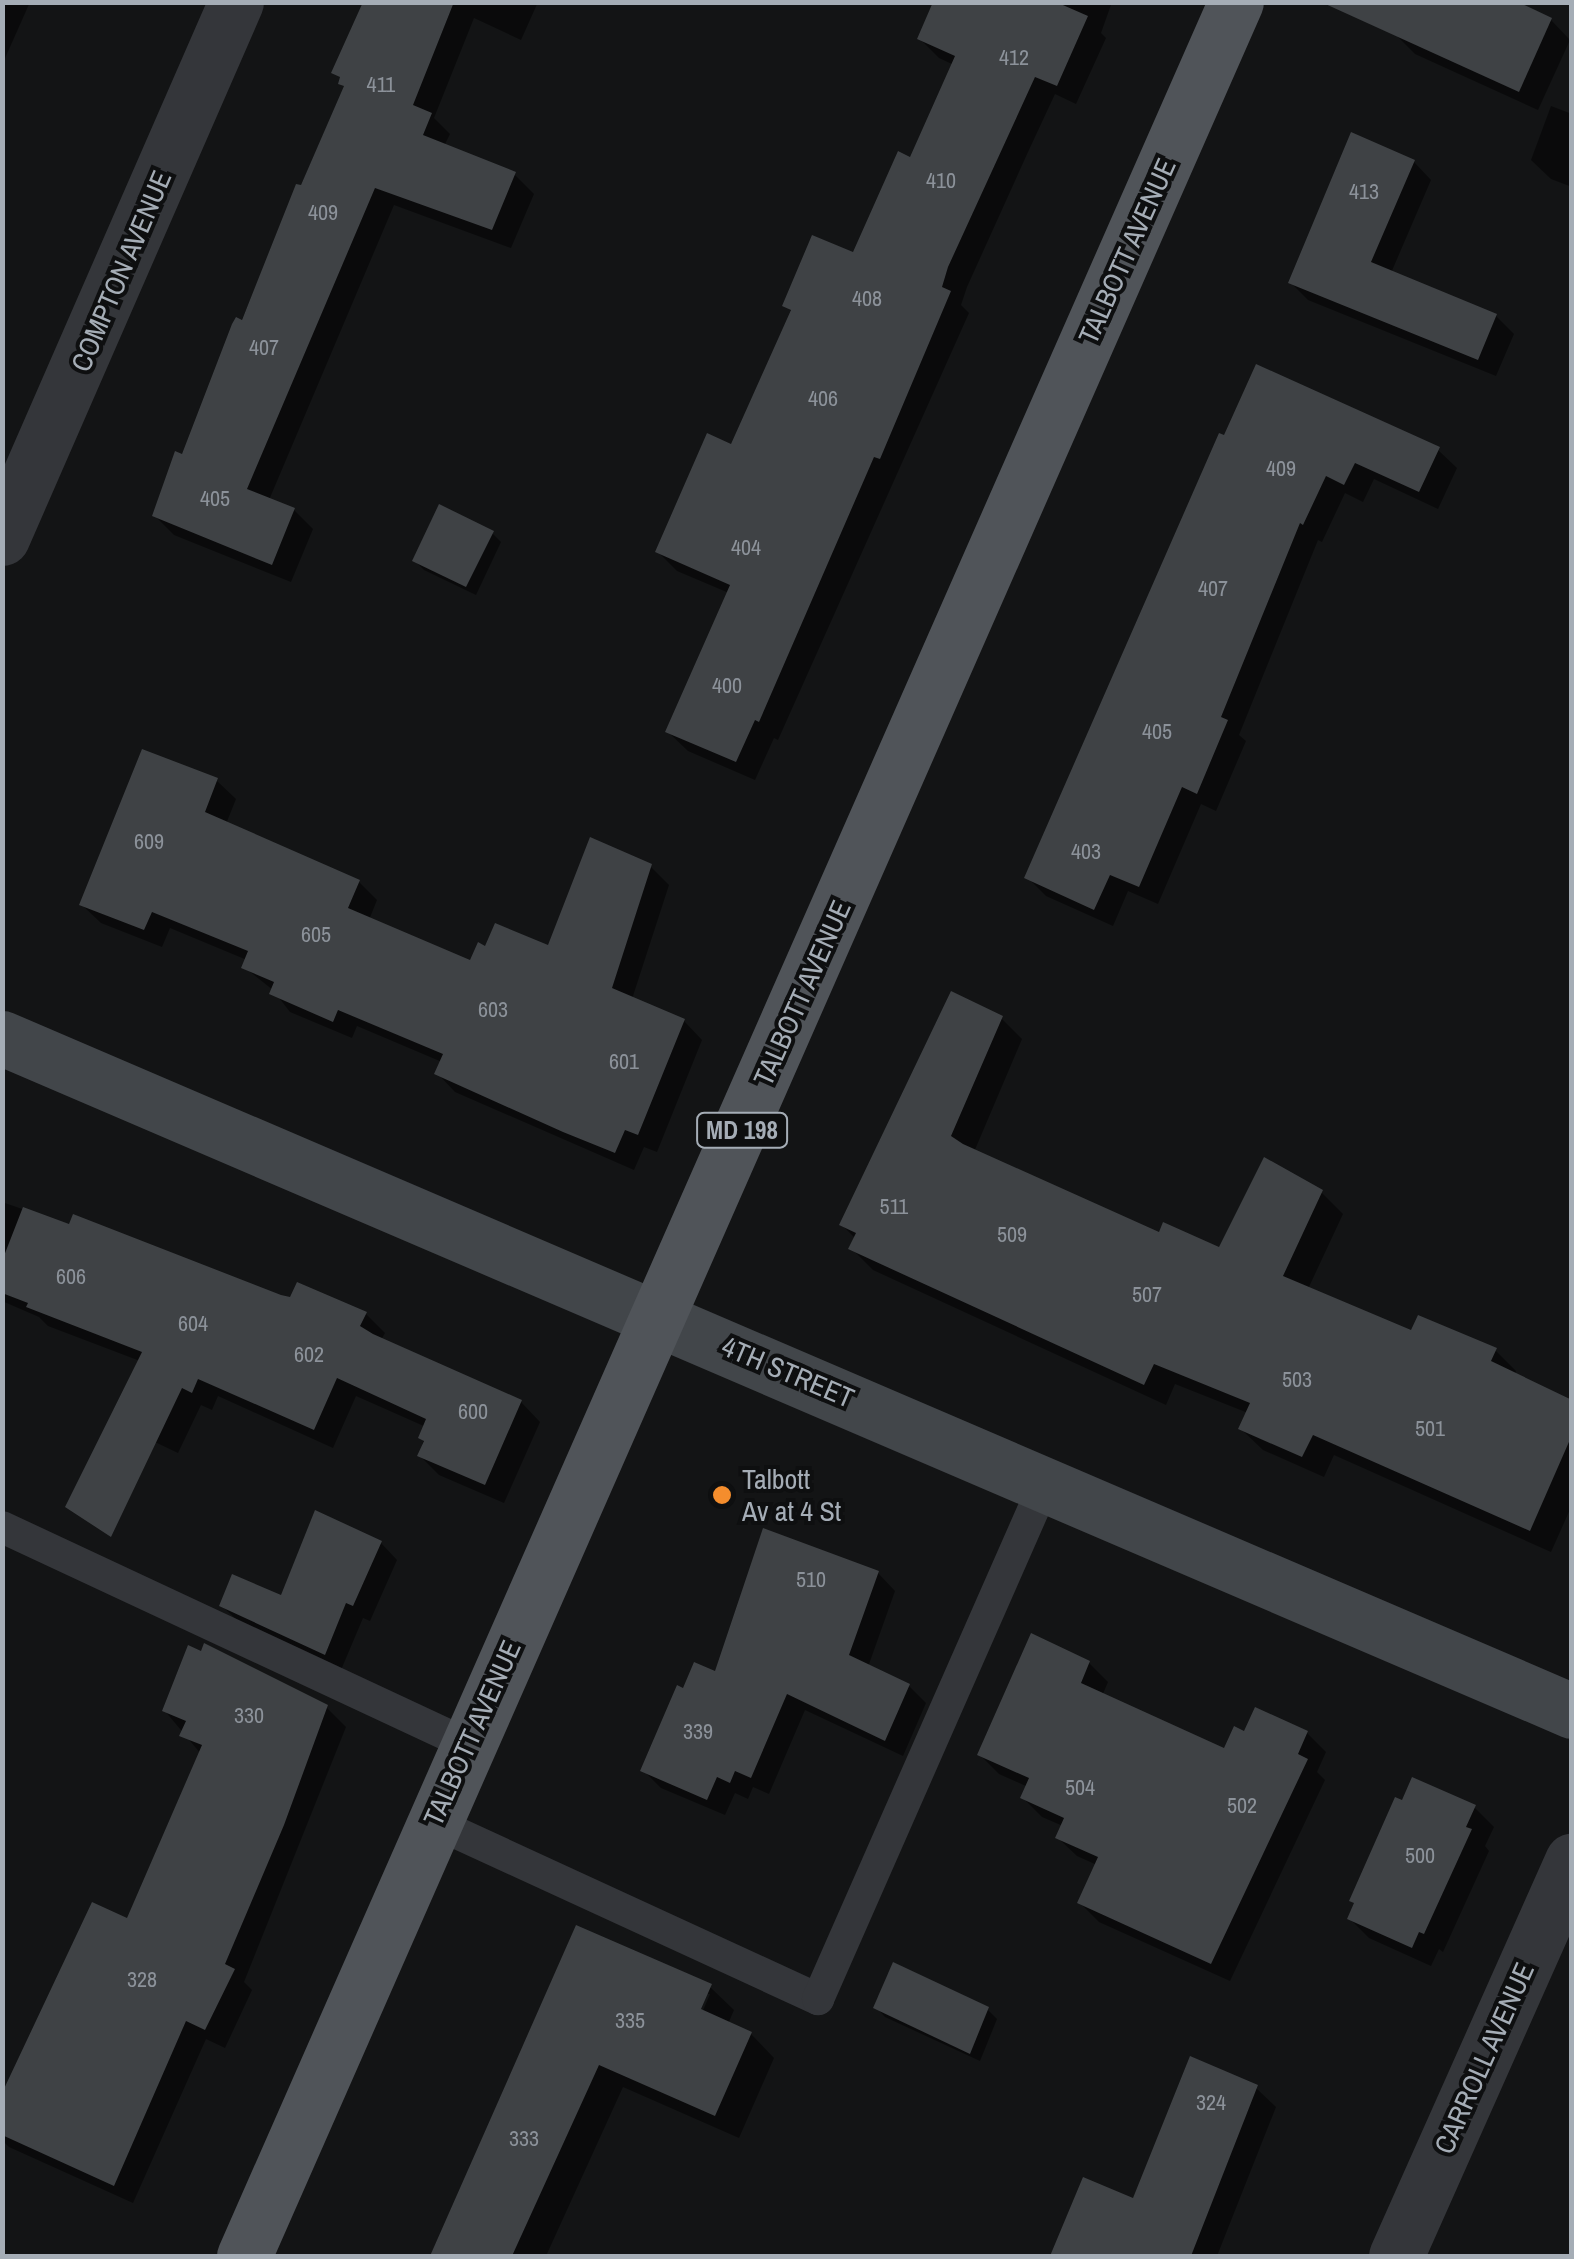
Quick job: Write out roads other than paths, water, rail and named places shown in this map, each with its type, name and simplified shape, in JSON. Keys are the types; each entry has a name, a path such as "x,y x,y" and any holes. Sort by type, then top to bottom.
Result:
{"main road":[{"name":"TALBOTT AVENUE","path":"244,2256 1236,2"}],"street":[{"name":"COMPTON AVENUE","path":"2,538 236,2"},
{"name":"4TH STREET","path":"2,1038 1572,1711"},
{"name":"CARROLL AVENUE","path":"1396,2256 1572,1860"}],"lane":[{"path":"433,1822 818,1999 1045,1483"},
{"path":"2,1526 467,1744"}],"place":[{"name":"Talbott Av at 4 St","path":"722,1495"}]}
